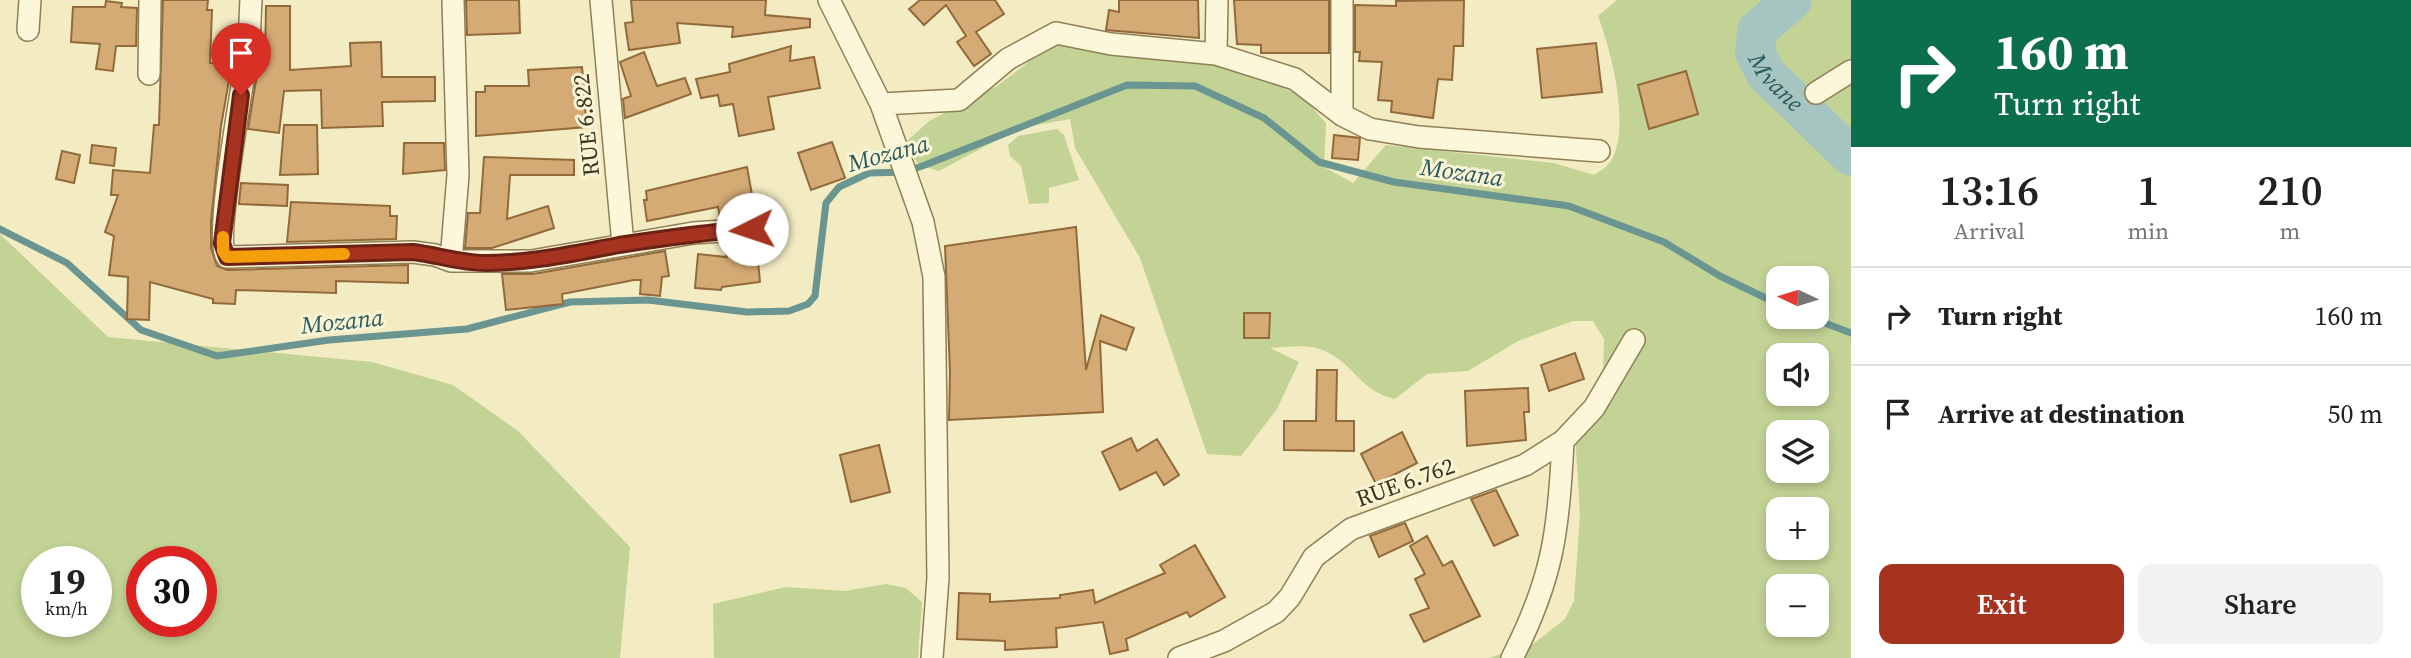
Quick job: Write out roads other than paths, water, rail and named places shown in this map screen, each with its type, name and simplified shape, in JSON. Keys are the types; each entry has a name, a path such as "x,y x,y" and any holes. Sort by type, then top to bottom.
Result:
{"street":[{"path":"28,30 30,0"},
{"path":"149,74 150,0"},
{"path":"251,0 249,46 230,169 223,251 227,257 413,252 435,255 450,261 531,261 694,233 752,229"},
{"path":"450,261 458,175 453,0"},
{"name":"RUE 6.822","path":"601,0 623,245"},
{"path":"829,0 881,104 923,222 934,277 939,578 932,658"},
{"path":"1216,54 1217,0"},
{"path":"1342,0 1342,115"},
{"path":"881,104 960,100 1008,59 1056,33 1111,44 1216,54 1295,79 1342,115 1370,130 1599,151"},
{"path":"1816,93 1851,71"},
{"name":"RUE 6.762","path":"1179,658 1224,641 1276,612 1290,597 1314,557 1351,529 1525,466 1563,441 1594,408 1634,340"},
{"path":"1512,658 1536,611 1552,563 1561,500 1563,441"}],"waterway":[{"name":"Mvane","path":"1792,0 1757,31 1755,53 1766,74 1851,156"},
{"name":"Mozana","path":"0,229 67,263 141,330 217,356 329,340 467,329 570,302 648,300 747,312 789,311 808,304 815,296 826,203 839,187 869,173 905,172 925,165 1127,85 1195,86 1264,118 1319,162 1394,182 1569,206 1664,242 1720,276 1766,298"},
{"name":"Mozana","path":"1829,325 1851,333"}]}
